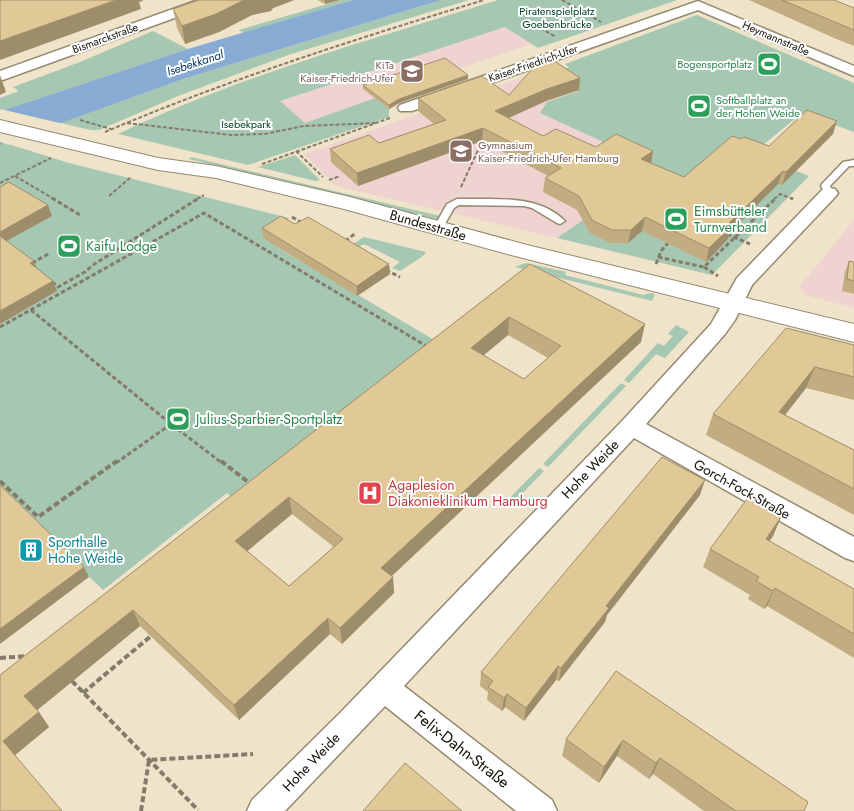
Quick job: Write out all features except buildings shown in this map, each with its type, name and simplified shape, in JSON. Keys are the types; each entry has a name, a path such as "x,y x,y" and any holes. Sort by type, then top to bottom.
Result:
{"street":[{"name":"Bismarckstraße","path":"0,76 189,3 211,0"},
{"name":"Heymannstraße","path":"698,3 854,71"},
{"name":"Kaiser-Friedrich-Ufer","path":"406,108 698,3"},
{"name":"Bundesstraße","path":"0,126 57,147 216,172 854,333"},
{"name":"Hohe Weide","path":"263,811 631,426 726,320 738,292 751,275 829,193"},
{"name":"Gorch-Fock-Straße","path":"631,426 854,550"},
{"name":"Felix-Dahn-Straße","path":"383,687 541,811"}],"lane":[{"name":"Hohe Weide","path":"829,193 825,186 846,164 854,163"},
{"path":"439,227 453,203 525,203 535,206 560,221"}],"path":[{"path":"99,135 184,99 294,58 484,0"},
{"path":"562,0 602,22 592,25"},
{"path":"525,19 556,38 548,41"},
{"path":"261,164 395,116 406,108"},
{"path":"80,120 112,129"},
{"path":"125,123 230,135 264,134 304,126 375,123"},
{"path":"453,203 479,148 477,143"},
{"path":"0,183 14,176 57,147"},
{"path":"296,151 330,184"},
{"path":"14,176 80,215"},
{"path":"326,180 340,176"},
{"path":"109,196 131,177"},
{"path":"704,267 780,194 793,199"},
{"path":"50,281 58,287 71,280 204,195"},
{"path":"0,327 204,213 434,351"},
{"path":"292,217 308,226"},
{"path":"340,244 356,233"},
{"path":"727,234 750,244"},
{"path":"656,264 664,246 668,243"},
{"path":"36,268 30,264 50,254"},
{"path":"658,257 704,267 718,276"},
{"path":"383,268 400,278"},
{"path":"31,310 171,424 254,486 248,491"},
{"path":"0,481 38,517 171,424"},
{"path":"83,693 151,636"},
{"path":"0,658 36,655"},
{"path":"72,681 198,810"},
{"path":"149,760 254,754"},
{"path":"141,811 149,760"}],"shaded area":[{"name":"KiTa Kaiser-Friedrich-Ufer","path":"505,26 532,44 401,88 416,100 389,109 375,98 305,123 279,101"},
{"name":"Gymnasium Kaiser-Friedrich-Ufer Hamburg","path":"546,69 579,90 547,102 540,113 614,147 619,195 557,238 336,186 304,154"},
{"path":"854,220 854,308 805,295 800,286"}],"green space":[{"path":"341,0 353,0 243,33 239,30"},
{"path":"441,0 469,0 288,55 178,96 99,130 60,123 183,79"},
{"name":"Isebekpark","path":"498,0 677,0 538,48 505,27 280,101 305,123 375,98 389,109 389,117 248,165 118,134 210,94 305,60"},
{"name":"Softballplatz an der Hohen Weide","path":"697,15 854,83 854,132 802,113 752,154 809,176 712,275 557,238 619,195 614,147 540,113 547,102 578,91 564,69 569,67 565,64"},
{"path":"153,31 188,49 4,110 0,109 0,98 19,91 13,87 80,62"},
{"name":"Julius-Sparbier-Sportplatz","path":"5,143 69,163 289,218 287,221 309,227 277,247 446,347 244,507 227,493 103,590 0,490 0,145"},
{"path":"295,155 320,180 315,181 258,167"},
{"path":"191,157 440,216 437,219 189,159"},
{"path":"364,237 426,252 400,271 392,268 400,262 364,244 355,249 350,246"},
{"path":"526,263 566,272 565,275 643,295 655,294 652,301 515,267"},
{"path":"676,325 689,332 665,358 656,354 629,383 624,380 658,343 664,346 673,336 668,334"},
{"path":"621,383 626,386 548,467 543,464"},
{"path":"539,468 544,471 508,508 503,505"}],"water":[{"name":"Isebekkanal","path":"353,0 441,0 183,79 0,145 0,109 4,110 188,49"}],"pier":[{"path":"0,109 64,124 9,145 0,142"}],"place":[{"name":"Bogensportplatz","path":"769,64"},
{"name":"KiTa Kaiser-Friedrich-Ufer","path":"412,71"},
{"name":"Softballplatz an der Hohen Weide","path":"699,106"},
{"name":"Gymnasium Kaiser-Friedrich-Ufer Hamburg","path":"461,151"},
{"name":"Eimsbütteler Turnverband","path":"676,219"},
{"name":"Kaifu Lodge","path":"69,246"},
{"name":"Julius-Sparbier-Sportplatz","path":"178,419"},
{"name":"Agaplesion Diakonieklinikum Hamburg","path":"370,493"},
{"name":"Sporthalle Hohe Weide","path":"31,550"}],"park label":[{"name":"Piratenspielplatz Goebenbrücke","path":"557,17"}]}
